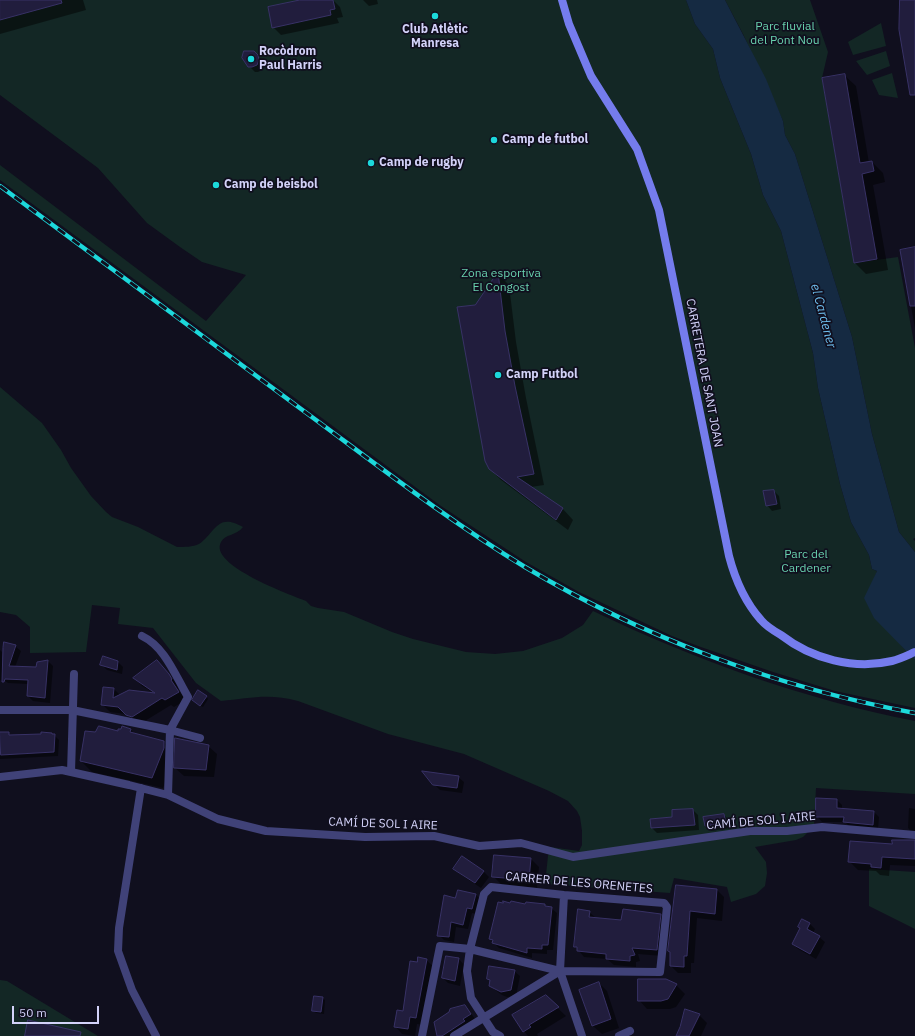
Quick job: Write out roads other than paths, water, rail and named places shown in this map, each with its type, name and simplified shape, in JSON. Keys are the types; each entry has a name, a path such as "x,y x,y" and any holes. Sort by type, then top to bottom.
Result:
{"street":[{"name":"CARRETERA DE SANT JOAN","path":"562,0 569,24 591,76 637,149 659,210 729,556 739,587 762,621 793,645 814,654 838,662 865,664 893,661 915,652"},
{"path":"142,636 151,640 161,650 188,697 170,730 168,795"},
{"path":"71,772 74,674"},
{"path":"0,710 72,710 170,730 200,738"},
{"name":"CAMÍ DE SOL I AIRE","path":"0,777 62,770 168,795 218,819 266,831 365,837 434,836 479,846 521,843 573,858 750,832 787,831 822,827 915,834"},
{"path":"141,788 119,928 118,951 132,990 156,1036"},
{"name":"CARRER DE LES ORENETES","path":"500,1036 493,1032 471,998 467,971 470,949 484,894 491,887 564,895 664,903 667,908 660,972 560,971"},
{"path":"564,895 560,971 582,1036"},
{"path":"422,1036 440,946 470,949 560,971"},
{"path":"454,1036 560,971"},
{"path":"619,1036 630,1031"}],"water":[{"name":"el Cardener","path":"686,0 725,0 766,79 783,121 785,135 795,154 852,337 872,434 899,532 915,552 915,660 874,618 864,598 877,571 872,569 869,555 851,522 840,484 818,388 813,353 781,231 763,195 751,154 720,78 713,49 695,24"}],"railway":[{"path":"0,186 410,489 496,549 570,593 665,638 763,675 813,690 915,713"}],"place":[{"name":"Club Atlètic Manresa","path":"435,16"},
{"name":"Rocòdrom Paul Harris","path":"251,59"},
{"name":"Camp de futbol","path":"494,140"},
{"name":"Camp de rugby","path":"371,163"},
{"name":"Camp de beisbol","path":"216,185"},
{"name":"Camp Futbol","path":"498,375"}],"park label":[{"name":"Parc fluvial del Pont Nou","path":"785,34"},
{"name":"Zona esportiva El Congost","path":"501,281"},
{"name":"Parc del Cardener","path":"806,562"}]}
